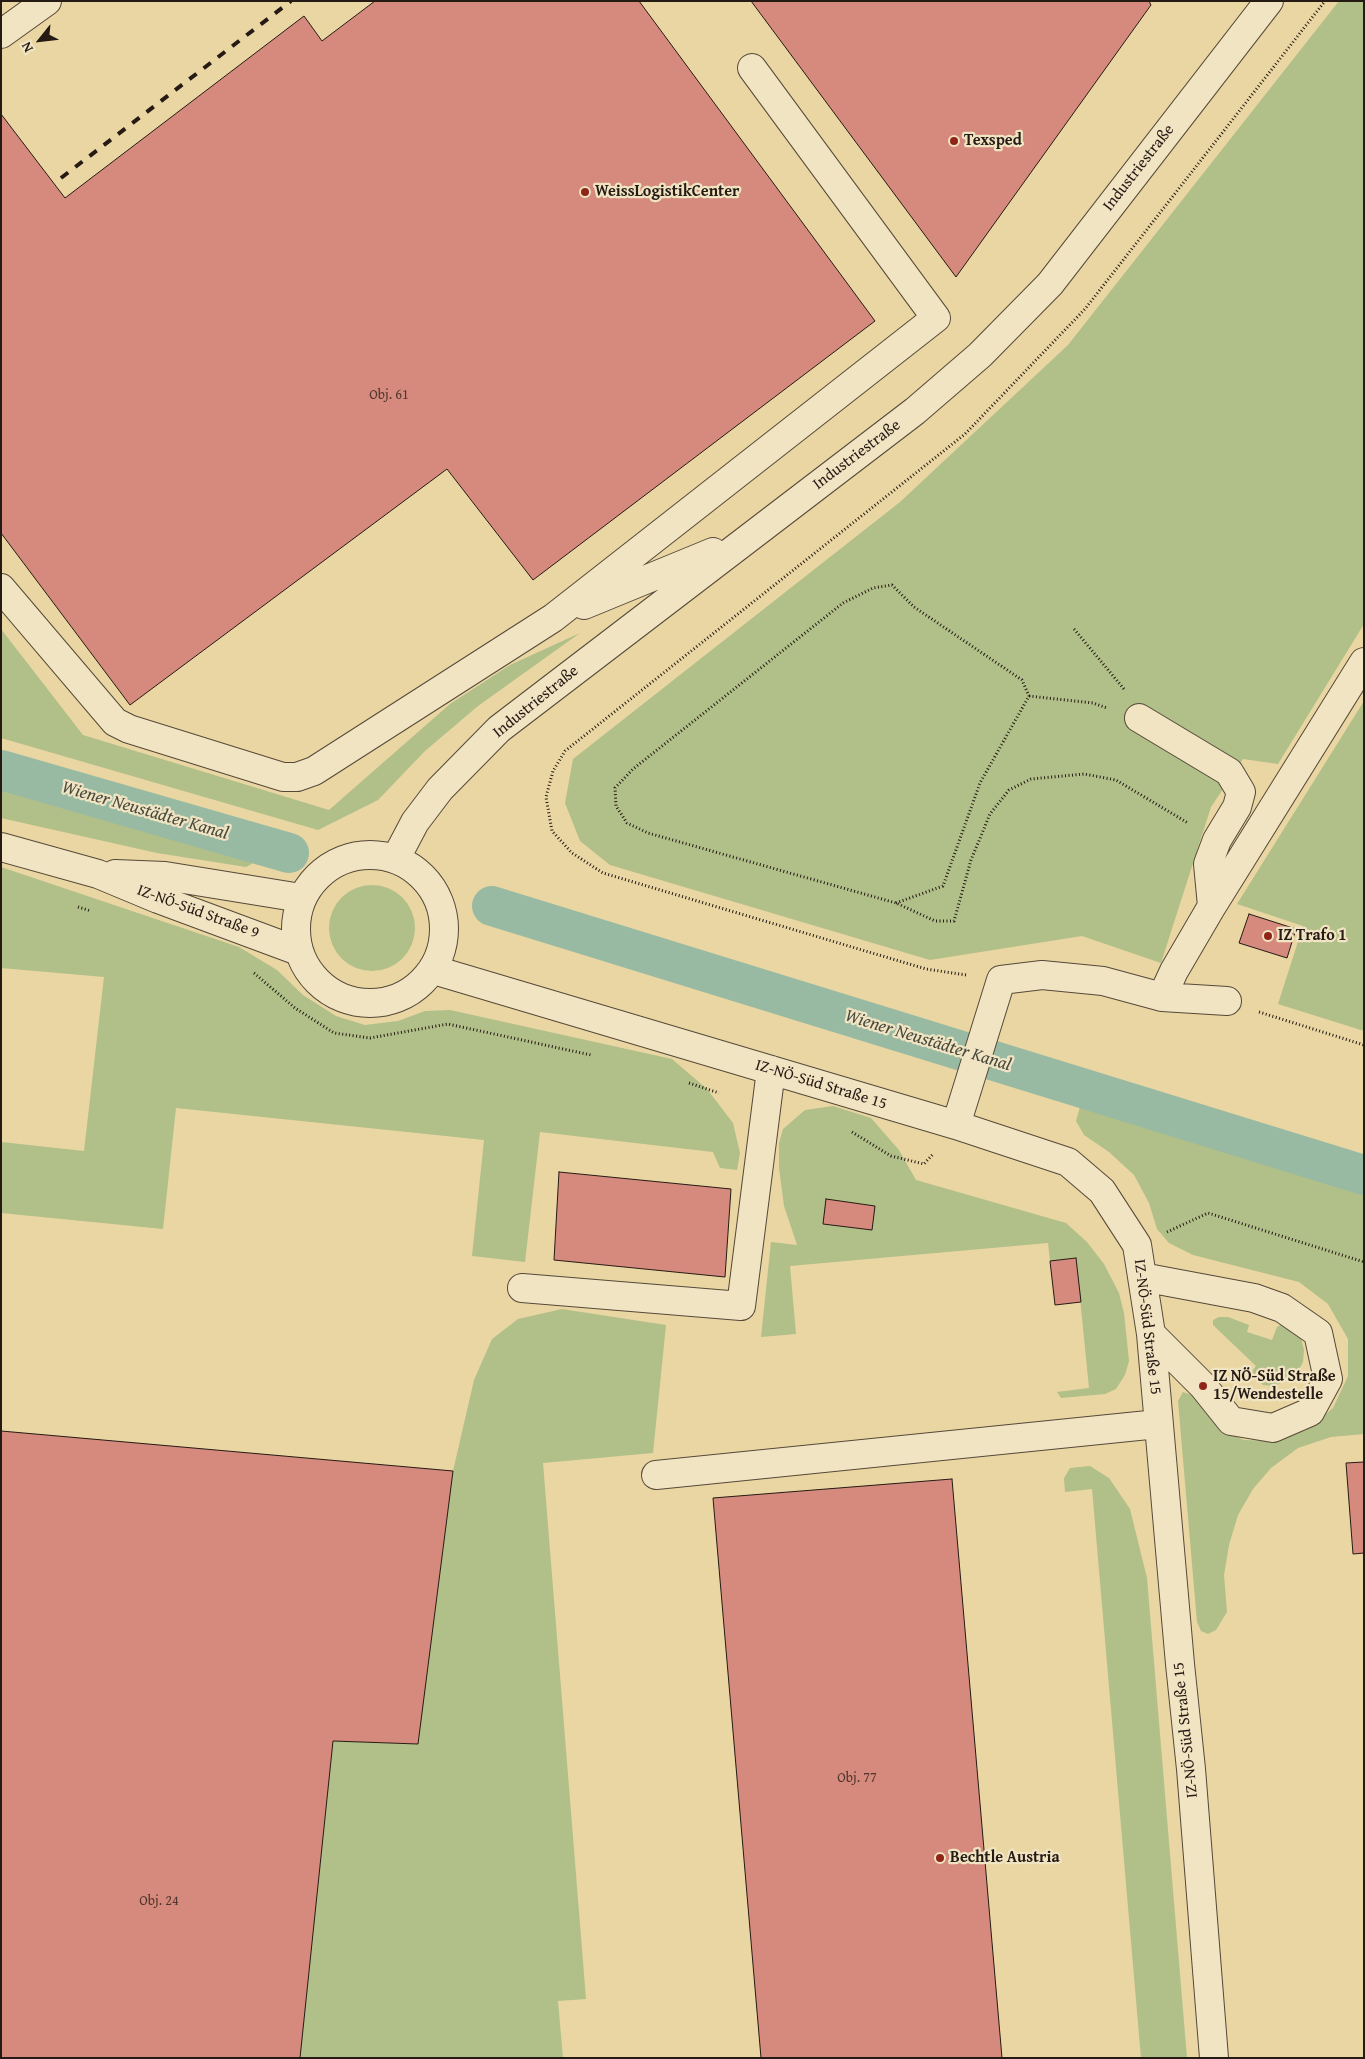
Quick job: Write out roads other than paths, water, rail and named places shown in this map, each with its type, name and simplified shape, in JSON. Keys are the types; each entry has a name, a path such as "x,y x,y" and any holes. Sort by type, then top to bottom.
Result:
{"street":[{"path":"1,34 47,1"},
{"name":"Industriestraße","path":"396,858 415,822 440,789 499,729 915,411 980,355 1050,284 1269,1"},
{"path":"1,588 116,722 130,729 283,777 297,777 314,771 553,618 936,318 752,68"},
{"path":"553,618 747,538"},
{"path":"1162,997 1174,971 1212,906 1364,662"},
{"path":"1139,718 1212,764 1229,772 1241,792 1237,807 1217,840 1208,864 1212,906"},
{"name":"IZ-NÖ-Süd Straße 9","path":"1,847 98,874 158,899 298,950"},
{"path":"369,853 396,858 424,876 441,905 445,938 434,970 414,990 388,1002 360,1004 333,994 311,976 298,950 295,924 301,898 317,875 341,859 369,853"},
{"name":"IZ-NÖ-Süd Straße 9","path":"98,874 165,876 301,898"},
{"name":"IZ-NÖ-Süd Straße 15","path":"434,970 956,1125 1068,1162 1102,1191 1137,1245 1151,1334 1191,1769 1214,2058"},
{"path":"956,1125 1001,980 1042,975 1103,980 1162,997 1227,1001"},
{"path":"522,1288 740,1306 770,1070"},
{"path":"1142,1277 1254,1298 1282,1308 1318,1333 1328,1379 1310,1412 1303,1416 1273,1428 1231,1421 1204,1386 1151,1334"},
{"path":"656,1475 1158,1424"}],"waterway":[{"name":"Wiener Neustädter Kanal","path":"1,770 289,853"},
{"name":"Wiener Neustädter Kanal","path":"492,906 1364,1175"}],"railway":[{"path":"61,178 291,1"}],"place":[{"name":"Texsped","path":"954,141"},
{"name":"WeissLogistikCenter","path":"585,192"},
{"name":"IZ Trafo 1","path":"1268,936"},
{"name":"IZ NÖ-Süd Straße 15/Wendestelle","path":"1203,1386"},
{"name":"Bechtle Austria","path":"940,1858"}]}
